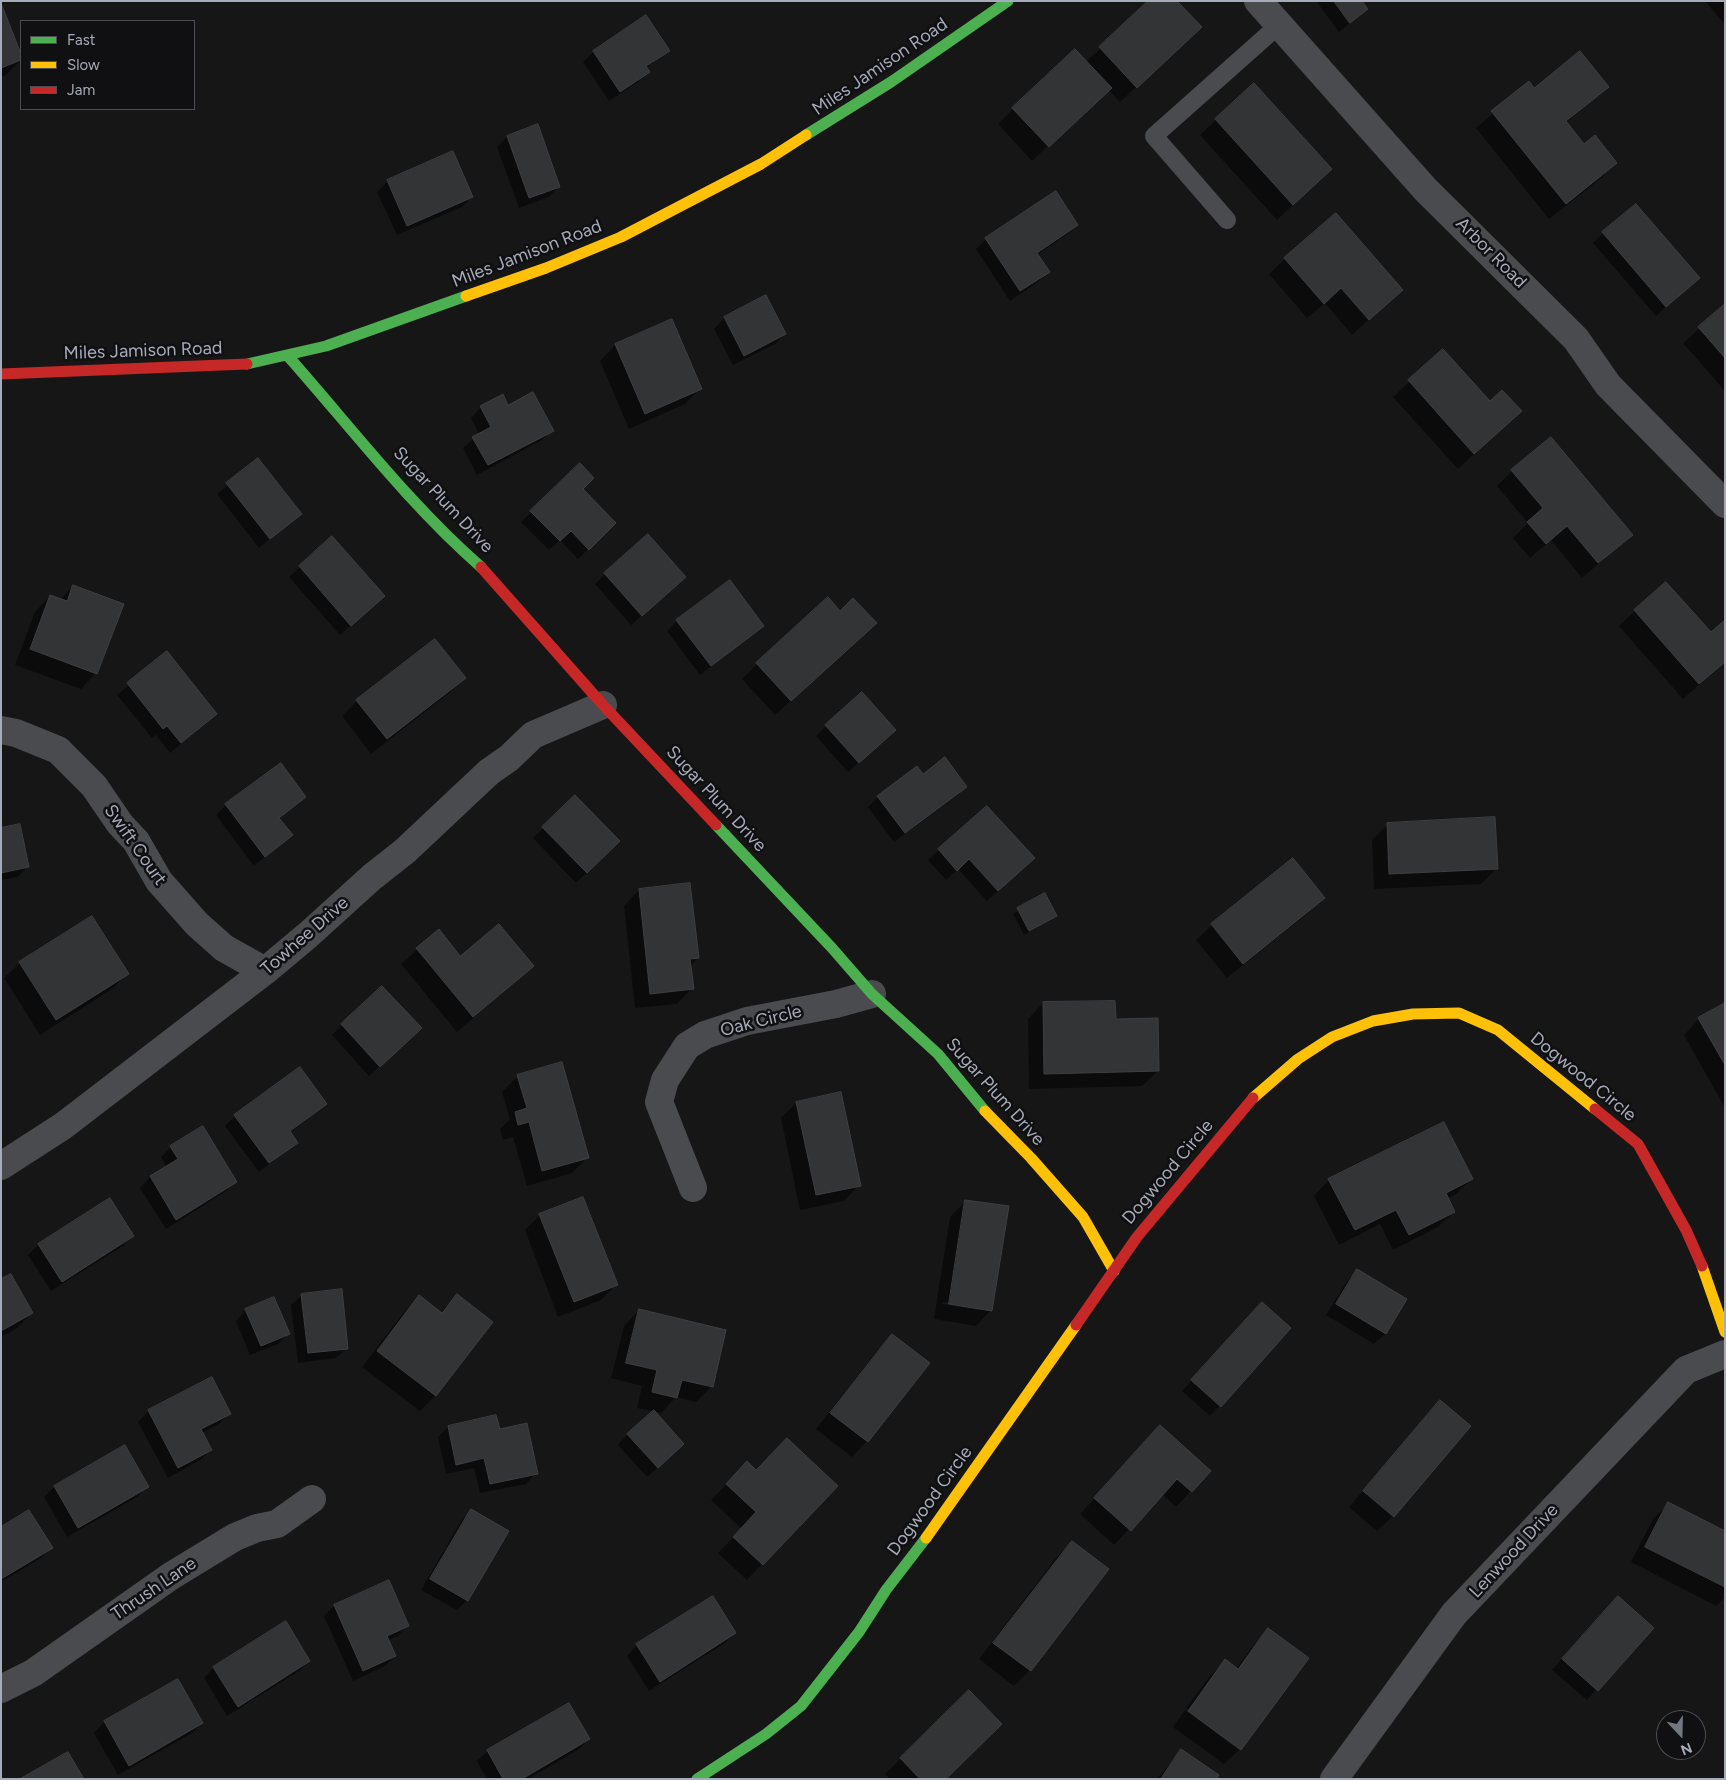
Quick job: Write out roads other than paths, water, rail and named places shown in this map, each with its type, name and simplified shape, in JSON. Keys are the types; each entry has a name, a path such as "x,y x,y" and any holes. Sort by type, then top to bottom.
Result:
{"street":[{"name":"Miles Jamison Road","path":"1,374 251,364 326,346 546,268 621,237 761,164 890,82 1008,1"},
{"name":"Arbor Road","path":"1258,1 1426,189 1576,339 1608,385 1725,504"},
{"name":"Sugar Plum Drive","path":"287,355 425,512 456,545 489,574 604,705 832,948 872,994 938,1054 986,1112 1031,1158 1083,1217 1114,1270"},
{"name":"Towhee Drive","path":"1,1166 63,1126 265,971 372,877 405,851 489,772 509,758 533,735 604,705"},
{"name":"Swift Court","path":"1,730 16,733 58,750 94,786 120,824 136,841 159,881 197,924 224,948 265,971"},
{"name":"Oak Circle","path":"693,1188 659,1102 665,1080 687,1046 705,1036 746,1021 836,1004 872,994"},
{"name":"Dogwood Circle","path":"697,1779 766,1734 801,1706 831,1670 1137,1237 1260,1090 1298,1059 1332,1036 1373,1021 1413,1014 1459,1013 1498,1030 1638,1144 1686,1230 1702,1266 1725,1332"},
{"name":"Lenwood Drive","path":"1334,1779 1454,1614 1686,1370 1725,1354"},
{"name":"Thrush Lane","path":"1,1689 33,1673 172,1576 235,1536 257,1528 277,1524 312,1500"}],"lane":[{"path":"1227,220 1154,136 1280,24"}]}
